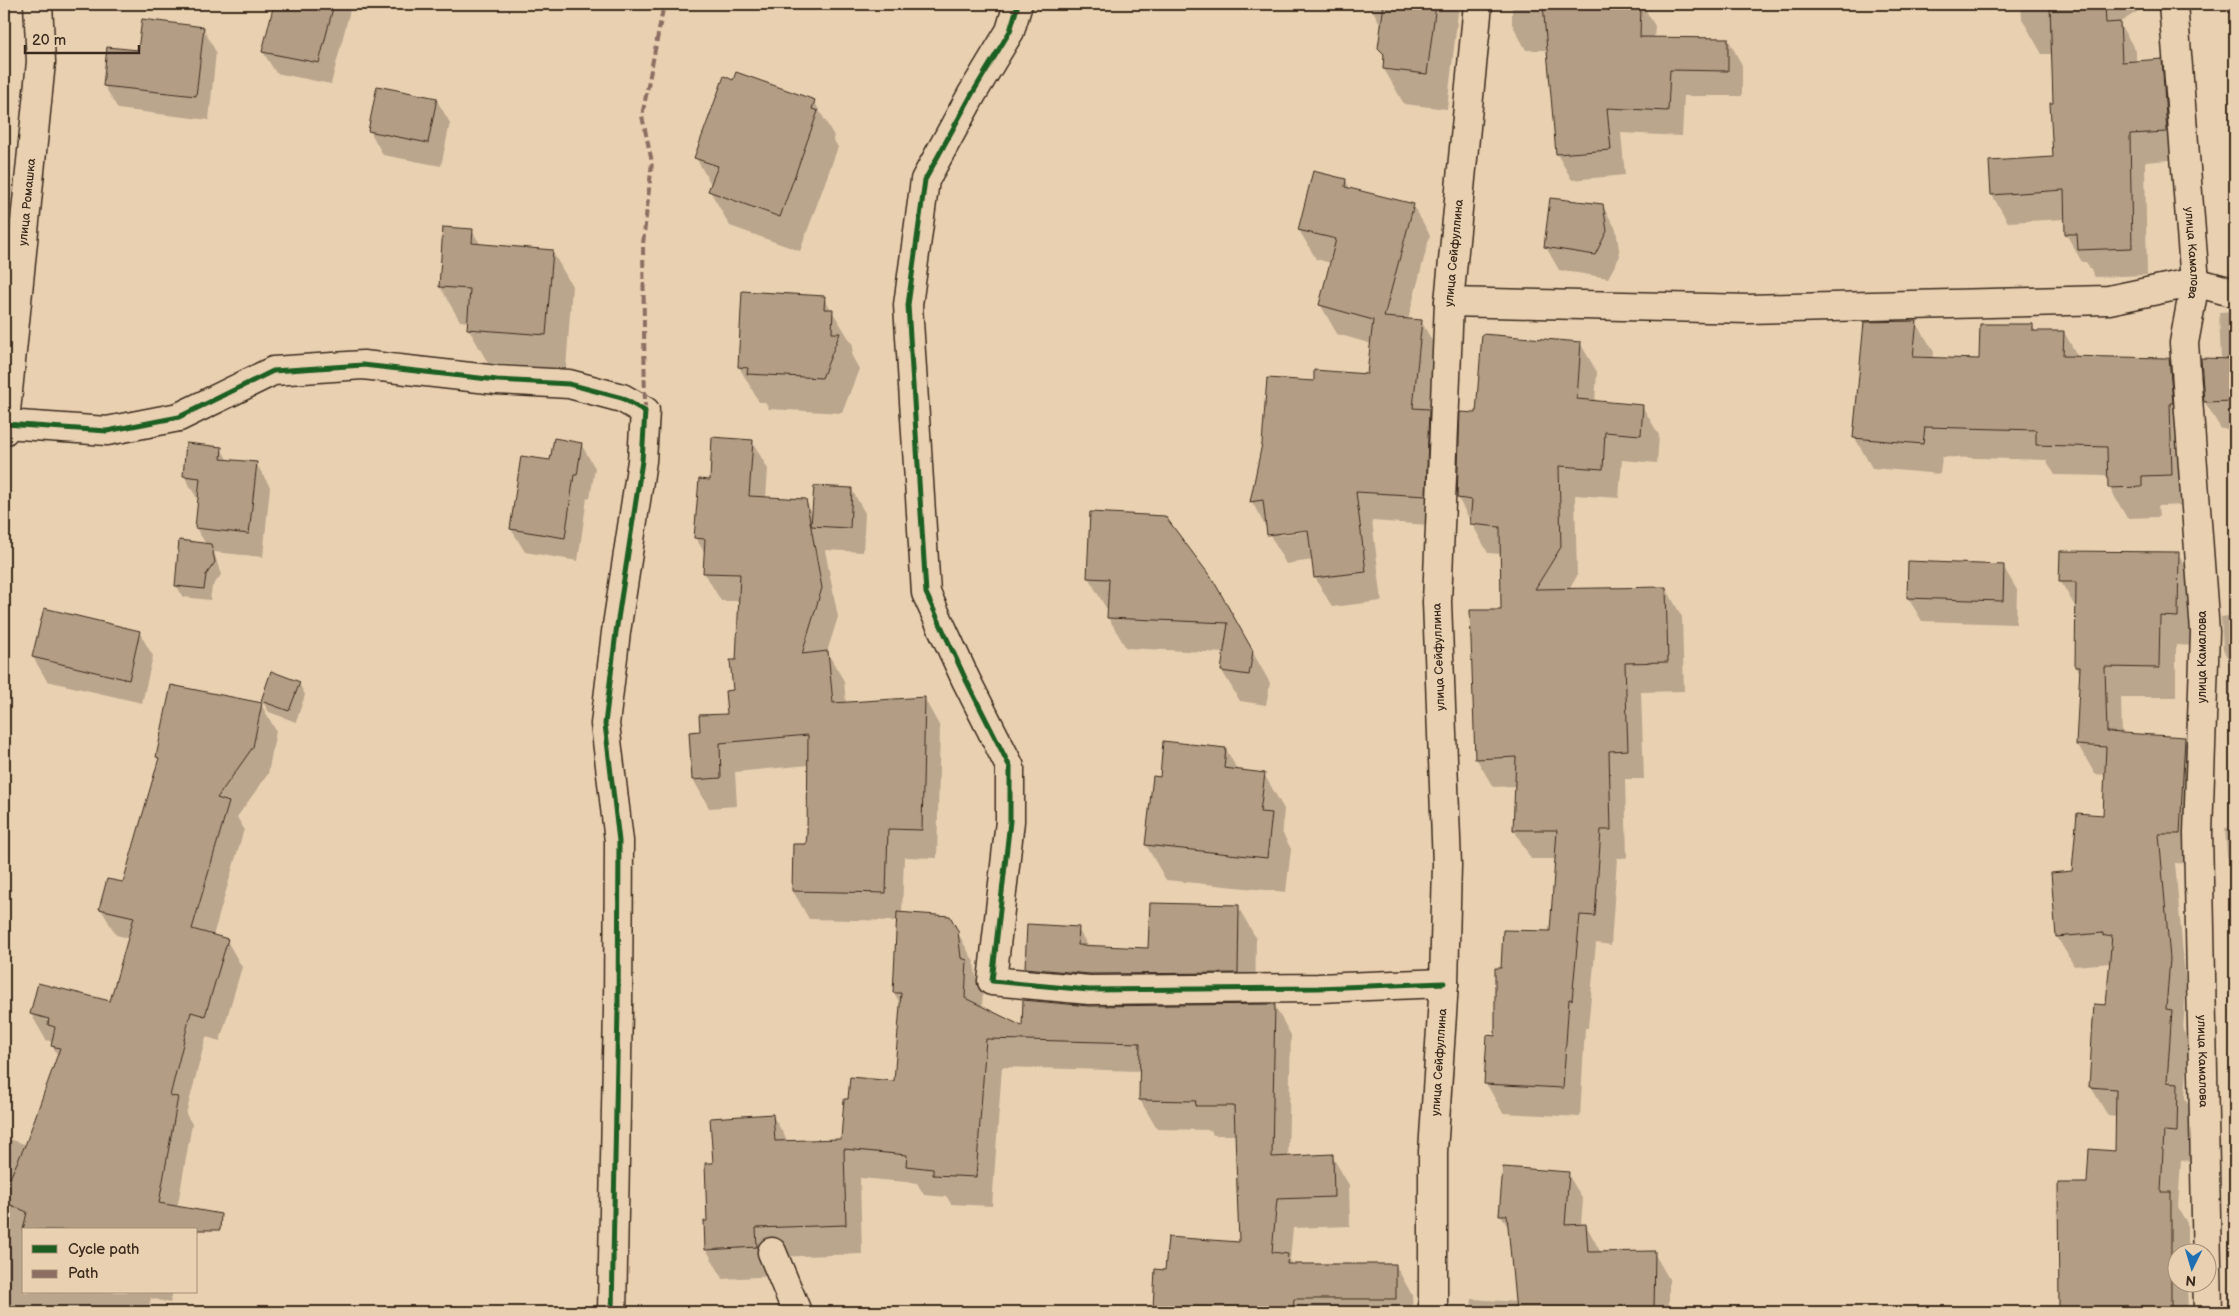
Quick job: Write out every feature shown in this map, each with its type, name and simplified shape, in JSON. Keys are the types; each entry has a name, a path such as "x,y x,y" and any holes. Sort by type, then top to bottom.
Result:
{"street":[{"name":"улица Ромашка","path":"4,427 41,62 38,4"},
{"path":"1018,4 1010,31 972,94 925,180 908,305 926,593 966,680 1010,767 1010,821 992,981 1089,990 1318,988 1444,983"},
{"name":"улица Сейфуллина","path":"1433,1312 1433,1152 1444,983 1447,866 1437,602 1449,302 1478,4"},
{"name":"улица Камалова","path":"2173,4 2195,282 2184,343 2205,632 2198,833 2208,1312"},
{"path":"1449,302 1749,309 2109,300 2195,282 2235,293"},
{"path":"4,427 107,432 179,417 272,371 363,365 497,380 568,384 622,398 645,411 642,461 616,632 605,724 618,841 618,1018 612,1312"},
{"path":"772,1252 796,1312"}],"building":[{"path":"274,4 334,4 319,63 262,52"},
{"path":"1384,4 1436,4 1427,74 1383,69 1384,54 1378,48"},
{"path":"1543,4 1641,4 1640,37 1728,38 1728,71 1670,70 1668,111 1607,108 1611,150 1556,154"},
{"path":"2050,4 2105,4 2106,23 2120,22 2122,62 2162,59 2167,132 2130,134 2132,248 2078,250 2077,234 2065,234 2064,190 1991,195 1989,161 2053,157 2050,103 2053,103"},
{"path":"142,19 204,27 196,96 103,86 107,47 138,50"},
{"path":"736,72 815,100 812,109 818,111 780,217 708,191 718,166 694,158 724,76 733,80"},
{"path":"377,86 437,98 428,143 368,131"},
{"path":"1313,171 1346,179 1345,187 1414,204 1384,317 1422,320 1413,408 1429,409 1426,496 1356,492 1366,572 1314,578 1308,530 1267,535 1263,500 1250,502 1262,444 1267,378 1314,381 1314,370 1367,374 1373,320 1319,305 1336,239 1298,230"},
{"path":"1550,198 1603,204 1607,231 1595,255 1544,247"},
{"path":"443,227 473,229 472,243 553,250 546,335 467,329 470,289 439,287"},
{"path":"742,291 825,296 824,309 833,309 832,333 840,333 822,378 747,374 748,368 738,367"},
{"path":"1917,321 1913,357 1979,359 1980,324 2033,324 2033,331 2064,331 2063,356 2169,358 2173,403 2170,403 2172,475 2142,476 2142,487 2108,488 2107,447 2036,445 2036,430 1925,427 1923,444 1853,438 1864,322"},
{"path":"1482,334 1581,342 1577,399 1643,405 1641,435 1605,432 1603,469 1559,466 1561,547 1535,589 1666,587 1668,662 1625,663 1628,750 1609,751 1611,830 1601,830 1595,916 1580,915 1572,1000 1569,999 1563,1088 1484,1084 1487,1035 1495,1036 1495,968 1501,968 1503,930 1550,931 1557,830 1513,830 1516,757 1475,759 1470,610 1501,610 1500,527 1470,524 1472,500 1457,498 1460,412 1476,413"},
{"path":"2201,358 2235,359 2235,401 2204,402"},
{"path":"712,437 753,440 749,496 806,499 822,588 802,654 828,651 833,703 925,697 922,830 888,829 886,893 792,891 793,844 806,844 808,735 720,743 721,778 692,780 689,732 700,731 699,715 727,714 725,691 733,690 730,660 736,660 740,574 703,573 705,539 694,538 699,479 710,480"},
{"path":"554,438 582,443 577,475 574,475 565,538 510,529 521,456 550,460"},
{"path":"186,443 222,447 221,459 257,462 249,534 195,528 200,478 183,476"},
{"path":"814,486 852,488 850,528 811,526"},
{"path":"1090,512 1165,516 1213,580 1253,651 1249,675 1221,671 1228,623 1107,618 1109,579 1087,578"},
{"path":"179,540 211,544 215,562 206,575 204,589 175,586"},
{"path":"2060,551 2179,552 2178,617 2160,616 2159,668 2105,667 2107,732 2185,737 2180,834 2159,834 2170,959 2166,1009 2172,1010 2167,1082 2178,1083 2177,1132 2164,1131 2161,1192 2171,1192 2171,1244 2166,1244 2166,1294 2171,1294 2171,1312 2059,1312 2058,1183 2087,1183 2089,1149 2115,1151 2116,1089 2089,1087 2094,1004 2106,1005 2112,935 2103,936 2103,933 2056,937 2051,873 2072,871 2077,813 2103,815 2106,747 2076,745 2080,667 2075,667 2076,582 2059,582"},
{"path":"1908,561 2004,565 2003,601 1907,598"},
{"path":"44,608 140,631 129,680 32,657"},
{"path":"271,671 300,682 289,711 261,701"},
{"path":"171,685 262,703 253,747 217,798 229,802 192,929 228,939 205,1016 191,1012 170,1096 178,1097 159,1203 221,1214 220,1230 198,1230 198,1228 23,1228 27,1212 4,1202 4,1191 26,1143 60,1048 51,1046 55,1027 48,1025 49,1019 30,1014 38,983 110,1001 134,917 99,909 107,879 123,882 159,758 156,757"},
{"path":"1163,741 1226,748 1224,768 1265,773 1260,812 1272,813 1267,858 1145,845 1153,776 1160,777"},
{"path":"1150,903 1239,905 1238,973 1090,974 1025,968 1027,924 1079,927 1078,945 1148,948"},
{"path":"897,912 950,916 958,931 961,958 967,960 965,998 1022,1026 1023,1000 1089,1006 1275,1004 1272,1157 1333,1154 1334,1197 1277,1199 1272,1252 1288,1254 1287,1264 1396,1264 1396,1299 1294,1299 1293,1312 1162,1312 1163,1309 1153,1309 1155,1269 1165,1270 1168,1237 1239,1242 1234,1106 1195,1106 1196,1101 1139,1100 1140,1043 986,1039 976,1177 933,1175 933,1169 906,1166 907,1155 844,1149 846,1225 756,1228 757,1247 705,1250 704,1221 707,1221 705,1163 713,1163 710,1118 773,1114 775,1141 841,1139 844,1099 848,1099 850,1077 894,1081 901,993 893,993"},
{"path":"1503,1167 1569,1172 1565,1225 1586,1224 1588,1252 1655,1251 1654,1312 1516,1312 1507,1215 1499,1215"}],"marked path":[{"path":"645,411 643,244 652,162 642,116 664,4"}],"cycle path":[{"path":"1018,4 1010,31 972,94 925,180 908,305 926,593 966,680 1010,767 1010,821 992,981 1089,990 1318,988 1444,983"},
{"path":"5,424 107,431 179,417 273,371 363,365 497,380 569,384 622,398 645,411 642,461 616,632 605,724 619,841 612,1312"}]}
